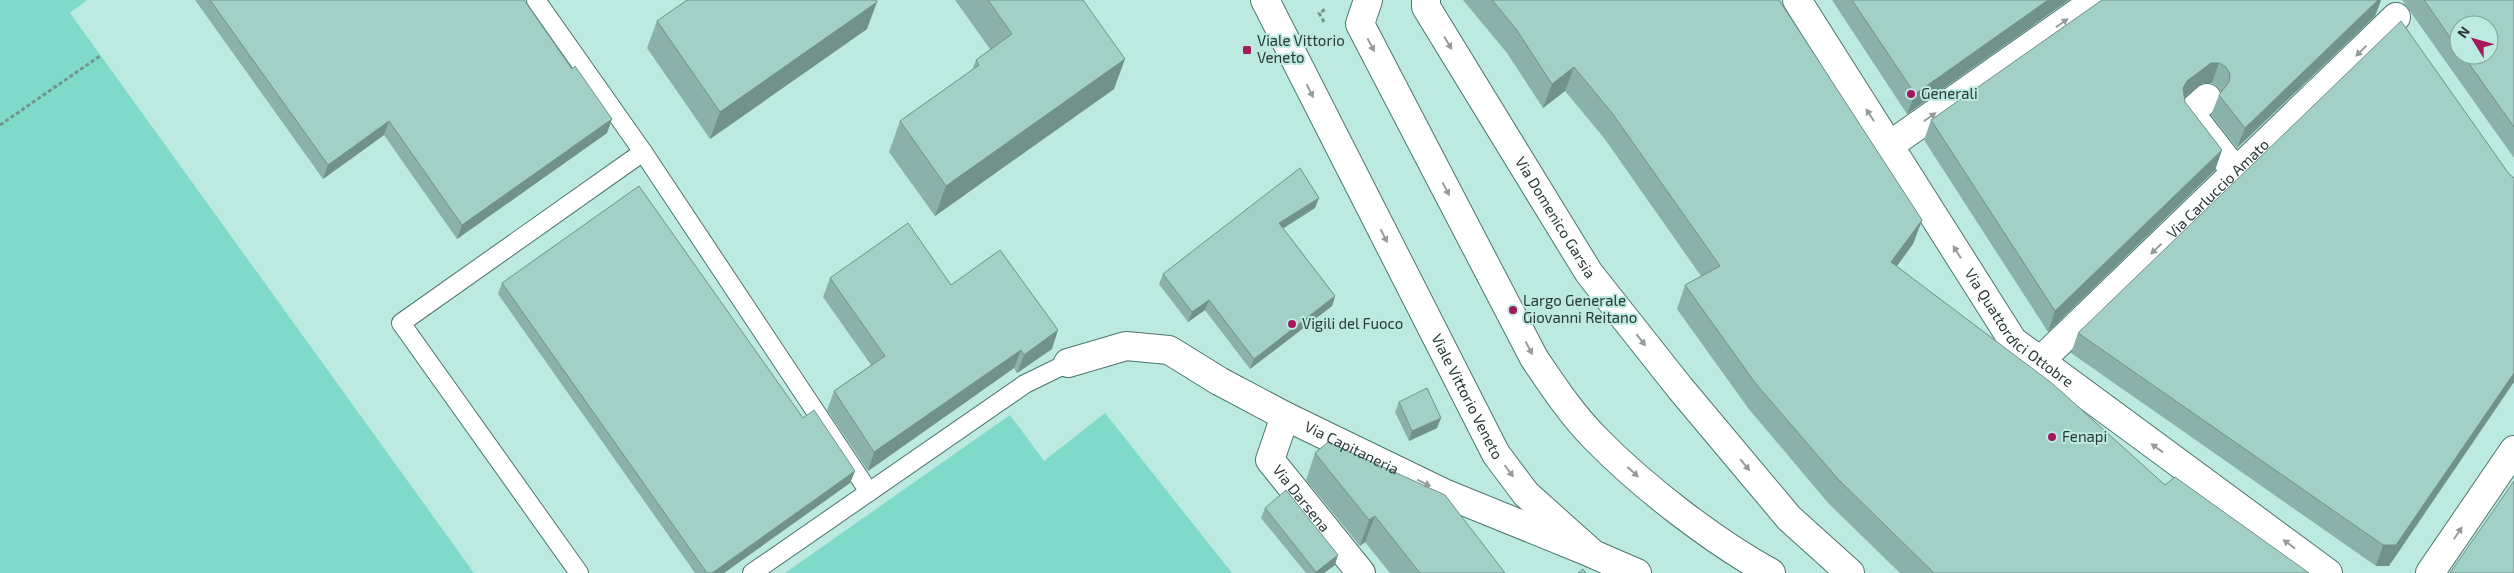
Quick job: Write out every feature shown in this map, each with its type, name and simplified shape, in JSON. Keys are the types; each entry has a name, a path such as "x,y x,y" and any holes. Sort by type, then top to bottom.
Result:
{"street":[{"name":"Viale Vittorio Veneto","path":"1265,0 1496,454 1526,494 1593,554"},
{"path":"1368,0 1360,24 1534,358 1564,401 1596,439 1648,487 1742,558 1771,573"},
{"name":"Via Domenico Garsia","path":"1426,0 1426,6 1589,273 1680,388 1788,518 1850,573"},
{"name":"Via Quattordici Ottobre","path":"1797,0 2013,341 2328,573"},
{"path":"1890,145 2096,0"},
{"path":"2389,8 2413,41"},
{"name":"Via Carluccio Amato","path":"2039,362 2236,172 2389,8"},
{"path":"2207,98 2190,114 2236,172"},
{"name":"Via Capitaneria","path":"1068,363 1126,346 1169,350 1219,380 1286,416 1446,494 1637,573"},
{"name":"Via Darsena","path":"1286,416 1270,460 1361,573"},
{"path":"2430,573 2514,450"}],"lane":[{"path":"536,0 643,152 869,492"},
{"path":"579,573 401,323 643,152"},
{"path":"752,573 1025,384 1068,363"}],"path":[{"path":"1319,13 1324,11"},
{"path":"0,125 100,56"}],"shaded area":[{"path":"0,0 87,0 70,13 474,573 0,573"},
{"path":"1105,413 1232,573 785,573 1010,415 1044,461"}],"building":[{"path":"210,0 524,0 572,69 575,66 612,119 462,225 389,121 328,165"},
{"path":"687,0 876,0 877,2 720,112 657,21"},
{"path":"988,0 1083,0 1125,59 946,186 900,121 979,65 976,60 1012,34"},
{"path":"1492,0 1779,0 1922,220 1891,262 2053,384 2165,485 2175,477 2309,573 1934,573 1838,479 1756,384 1685,285 1720,266 1612,113 1574,67 1552,84 1516,29"},
{"path":"1852,0 2048,0 1915,94"},
{"path":"2102,0 2378,0 2245,128 2219,95 2229,82 2230,74 2226,67 2219,63 2211,63 2187,81 2183,88 2185,102 2222,150 2055,311 1931,120"},
{"path":"2424,0 2514,0 2514,127 2470,65 2499,65 2499,15 2449,15 2449,36"},
{"path":"2401,21 2509,174 2514,178 2514,373 2396,545 2383,545 2078,333"},
{"path":"1300,168 1319,198 1279,223 1335,296 1254,359 1209,300 1192,312 1163,274"},
{"path":"639,186 803,418 814,410 855,471 712,573 707,573 502,283"},
{"path":"908,223 951,285 1000,250 1058,330 1024,355 1021,350 874,452 834,391 885,356 830,278"},
{"path":"1427,388 1441,418 1412,431 1399,402"},
{"path":"1328,442 1445,495 1505,573 1420,573 1375,516 1369,520 1315,453"},
{"path":"2514,481 2514,573 2450,573"},
{"path":"1286,490 1338,555 1316,572 1265,508"},
{"path":"1583,569 1586,573 1578,573"}],"place":[{"name":"Viale Vittorio Veneto","path":"1247,50"},
{"name":"Generali","path":"1911,94"},
{"name":"Largo Generale Giovanni Reitano","path":"1513,310"},
{"name":"Vigili del Fuoco","path":"1292,324"},
{"name":"Fenapi","path":"2052,437"}]}
